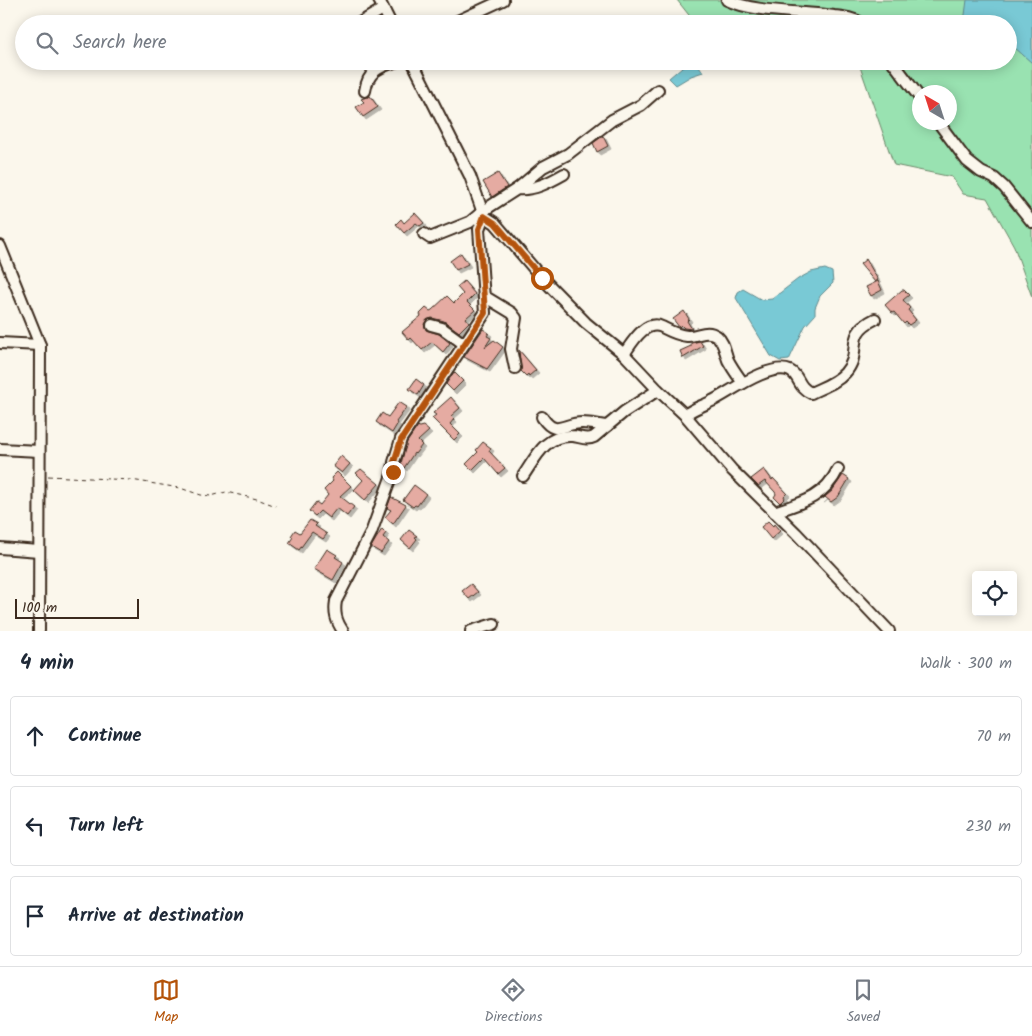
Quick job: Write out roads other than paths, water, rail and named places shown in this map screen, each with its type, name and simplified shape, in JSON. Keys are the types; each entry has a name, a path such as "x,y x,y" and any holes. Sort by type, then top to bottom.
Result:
{"street":[{"path":"471,15 504,0"},
{"path":"727,0 745,7 828,15"},
{"path":"368,15 381,4"},
{"path":"365,91 367,80 373,72 377,70"},
{"path":"417,70 470,176 484,214 495,223 542,278 586,323 624,354 685,415 732,470 889,631"},
{"path":"899,70 912,87"},
{"path":"424,234 430,238 443,234 484,214 543,167 568,154 612,120 641,105 658,90"},
{"path":"944,130 967,161 981,172 994,178 1004,187 1032,222"},
{"path":"517,189 524,190 536,187 564,174"},
{"path":"343,631 336,619 336,601 370,533 393,472 401,440 483,316 485,309 479,229 484,214"},
{"path":"0,247 40,345 39,631"},
{"path":"484,296 512,313 516,318 511,349 515,368"},
{"path":"685,415 692,409 712,401 762,374 785,370 791,372 805,390 811,392 835,382 851,364 857,333 862,327 875,319"},
{"path":"430,325 442,328 464,344"},
{"path":"624,354 637,336 647,327 659,325 676,334 690,336 705,332 716,336 723,344 728,361 743,383"},
{"path":"0,343 40,345"},
{"path":"522,476 550,440 562,436 590,439 658,390"},
{"path":"542,417 548,426 554,428 582,423 607,426"},
{"path":"0,448 39,451"},
{"path":"774,512 813,498 828,485 838,469"},
{"path":"0,548 38,551"},
{"path":"471,631 494,624"}],"water":[{"path":"967,0 1032,0 1032,63 1017,50 1017,15 965,15"},
{"path":"678,70 702,70 703,72 691,76 676,85 669,78"},
{"path":"825,269 832,272 833,283 820,296 815,308 815,315 805,326 789,360 780,361 771,356 736,298 738,292 743,289 762,300 772,299 798,279 811,272"}]}
